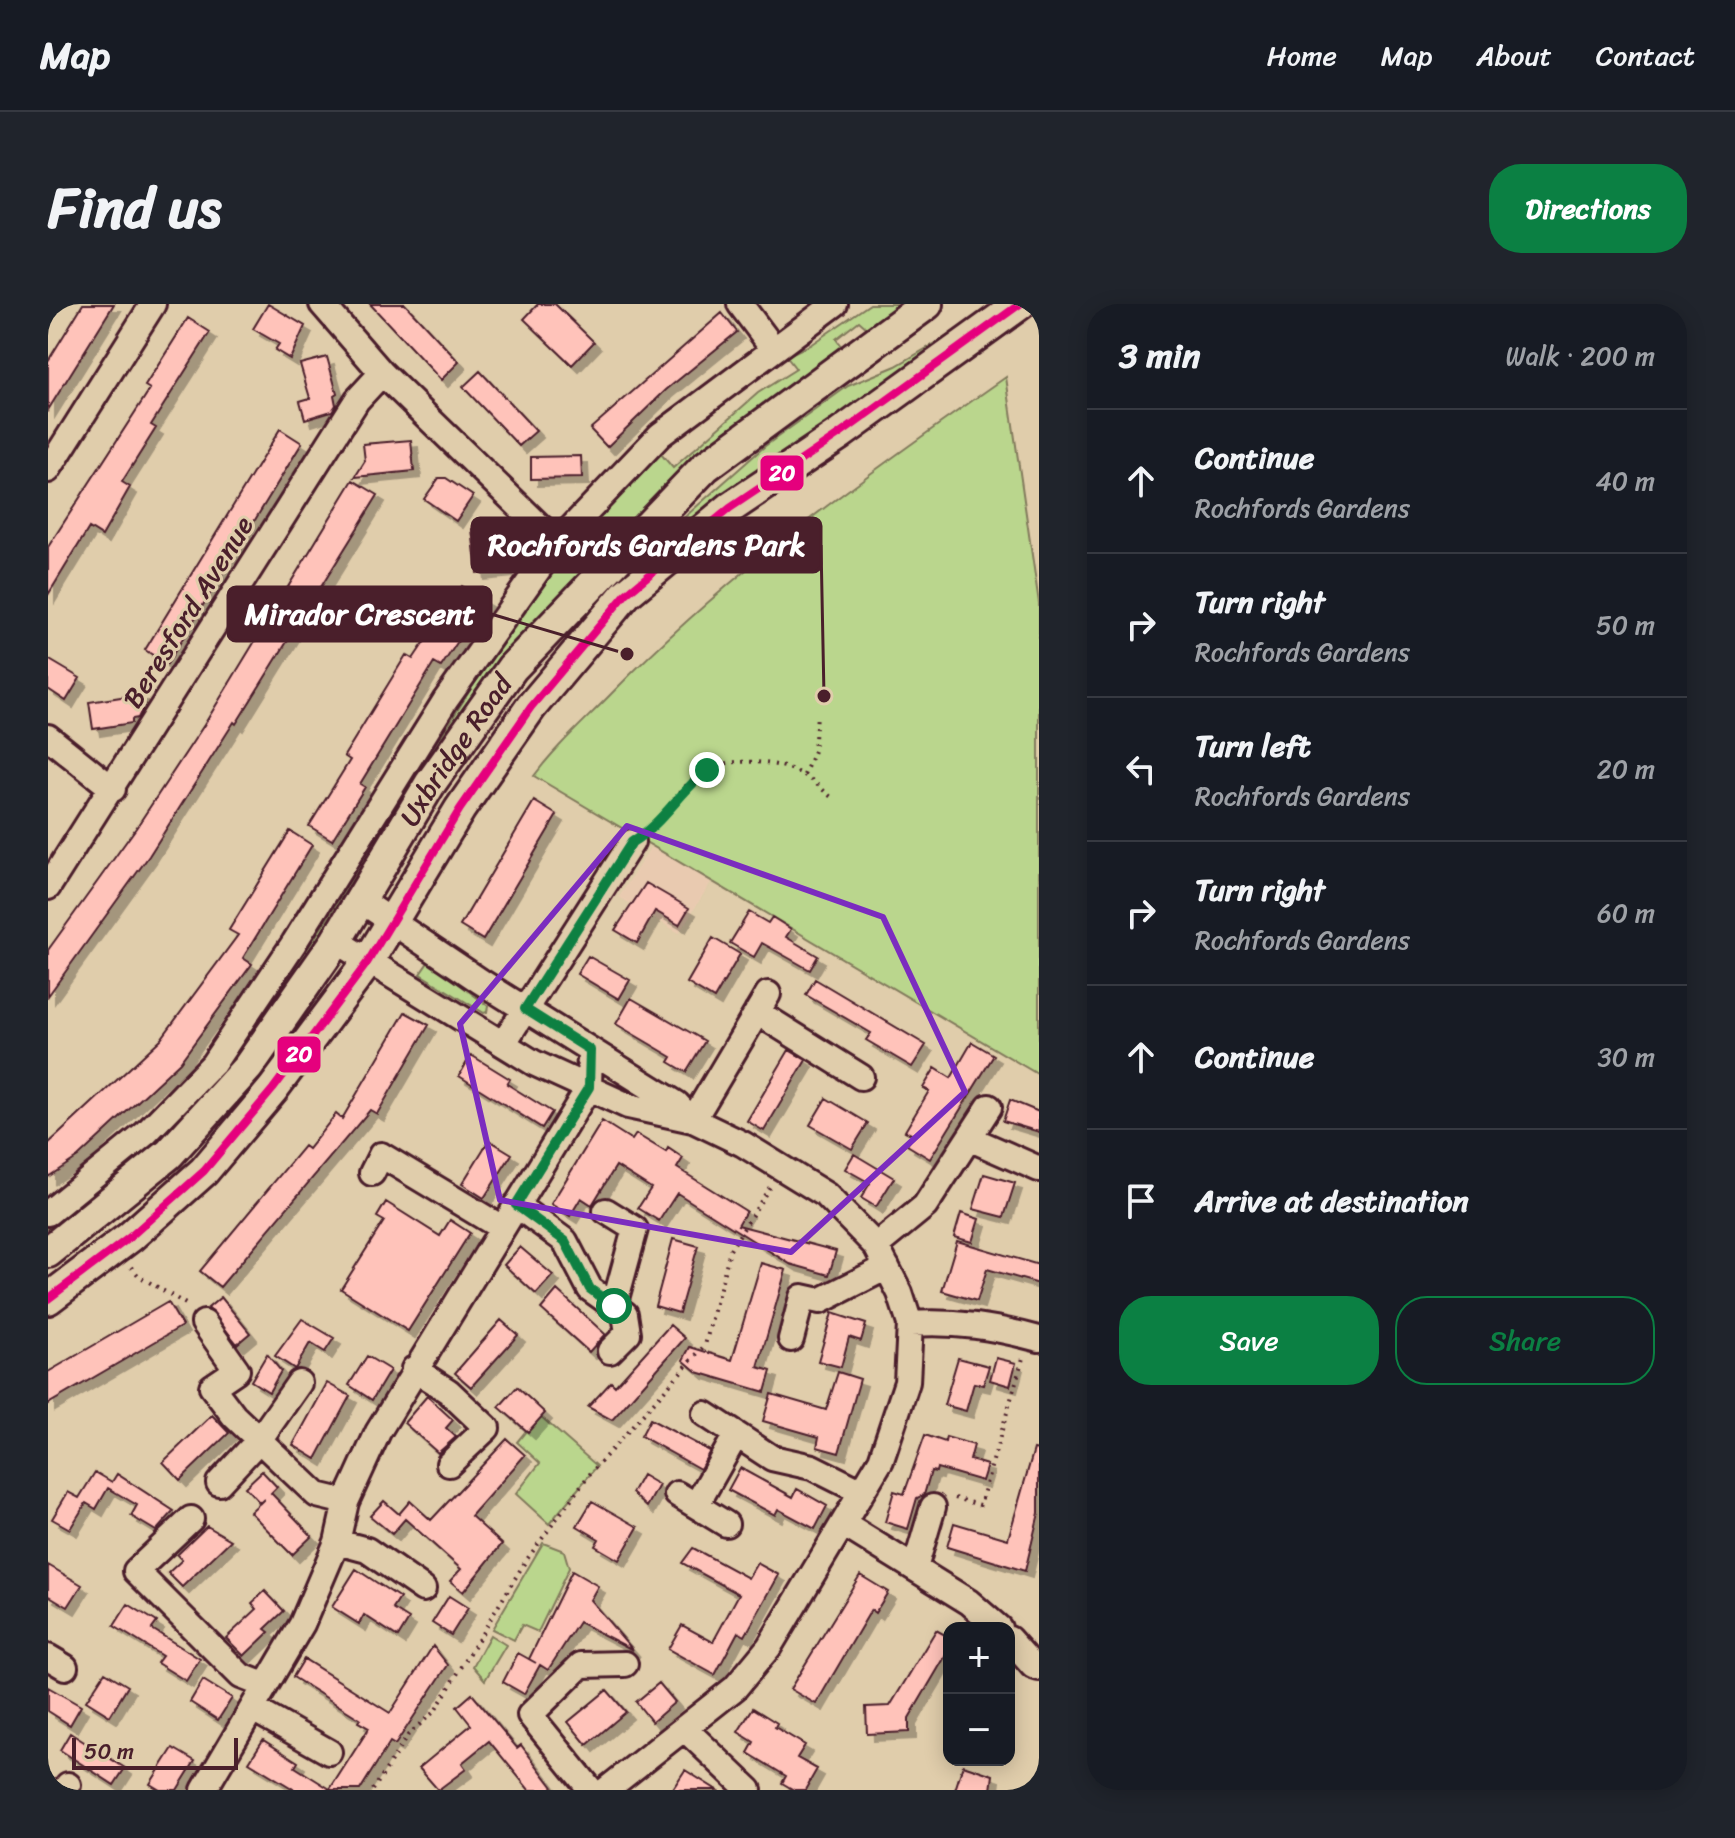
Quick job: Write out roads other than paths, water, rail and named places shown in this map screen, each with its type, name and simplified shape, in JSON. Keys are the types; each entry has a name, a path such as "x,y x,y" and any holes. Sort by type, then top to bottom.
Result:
{"main road":[{"name":"Uxbridge Road","path":"48,1252 179,1143 248,1067 336,941 430,784 512,668 705,467 927,304"},
{"name":"Uxbridge Road","path":"48,1299 116,1248 204,1171 273,1089 367,963 460,809 531,707 626,594 730,508 840,434 1020,304"}],"street":[{"path":"48,470 153,304"},
{"path":"322,304 382,373 557,543"},
{"path":"740,304 773,348"},
{"name":"Uxbridge Road","path":"48,1213 146,1133 213,1064 294,943 445,701 557,543 660,435 835,304"},
{"name":"Beresford Avenue","path":"48,887 357,400 382,373"},
{"path":"48,737 113,789"},
{"path":"503,1044 632,842"},
{"path":"360,900 677,1104 693,1120"},
{"path":"336,941 367,963 534,1063 628,1106 693,1120 782,1167 826,1195 882,1257 910,1324 907,1382 881,1460 769,1647 735,1688 686,1730 606,1790"},
{"path":"693,1120 762,1003 861,1077"},
{"path":"204,1790 302,1624 337,1542 346,1502 378,1432 589,1087 590,1050"},
{"path":"791,1339 802,1297 820,1301 882,1257 925,1206 989,1107"},
{"path":"971,1139 1039,1169"},
{"path":"372,1173 381,1155 502,1228"},
{"path":"516,1205 565,1241 590,1289 625,1314 628,1333 610,1351"},
{"path":"606,1211 635,1229 614,1306"},
{"path":"910,1324 951,1321 993,1325 1034,1338"},
{"path":"204,1323 237,1370 212,1387 259,1440 317,1495 346,1502"},
{"path":"414,1369 448,1391 487,1428 449,1464"},
{"path":"219,1483 259,1440 299,1383"},
{"path":"705,1414 772,1458 812,1467 860,1491"},
{"path":"726,1524 687,1499 736,1435"},
{"path":"915,1568 933,1507"},
{"path":"191,1519 136,1571 241,1676 264,1685"},
{"path":"843,1524 915,1568 989,1622"},
{"path":"337,1542 367,1550 423,1589"},
{"path":"1015,1646 1033,1666 1039,1668"},
{"path":"591,1790 530,1715 581,1665 625,1664"},
{"path":"253,1709 329,1752"},
{"path":"686,1730 749,1790"}],"place":[{"name":"Mirador Crescent","path":"627,654"},
{"name":"Rochfords Gardens Park","path":"824,696"}]}
